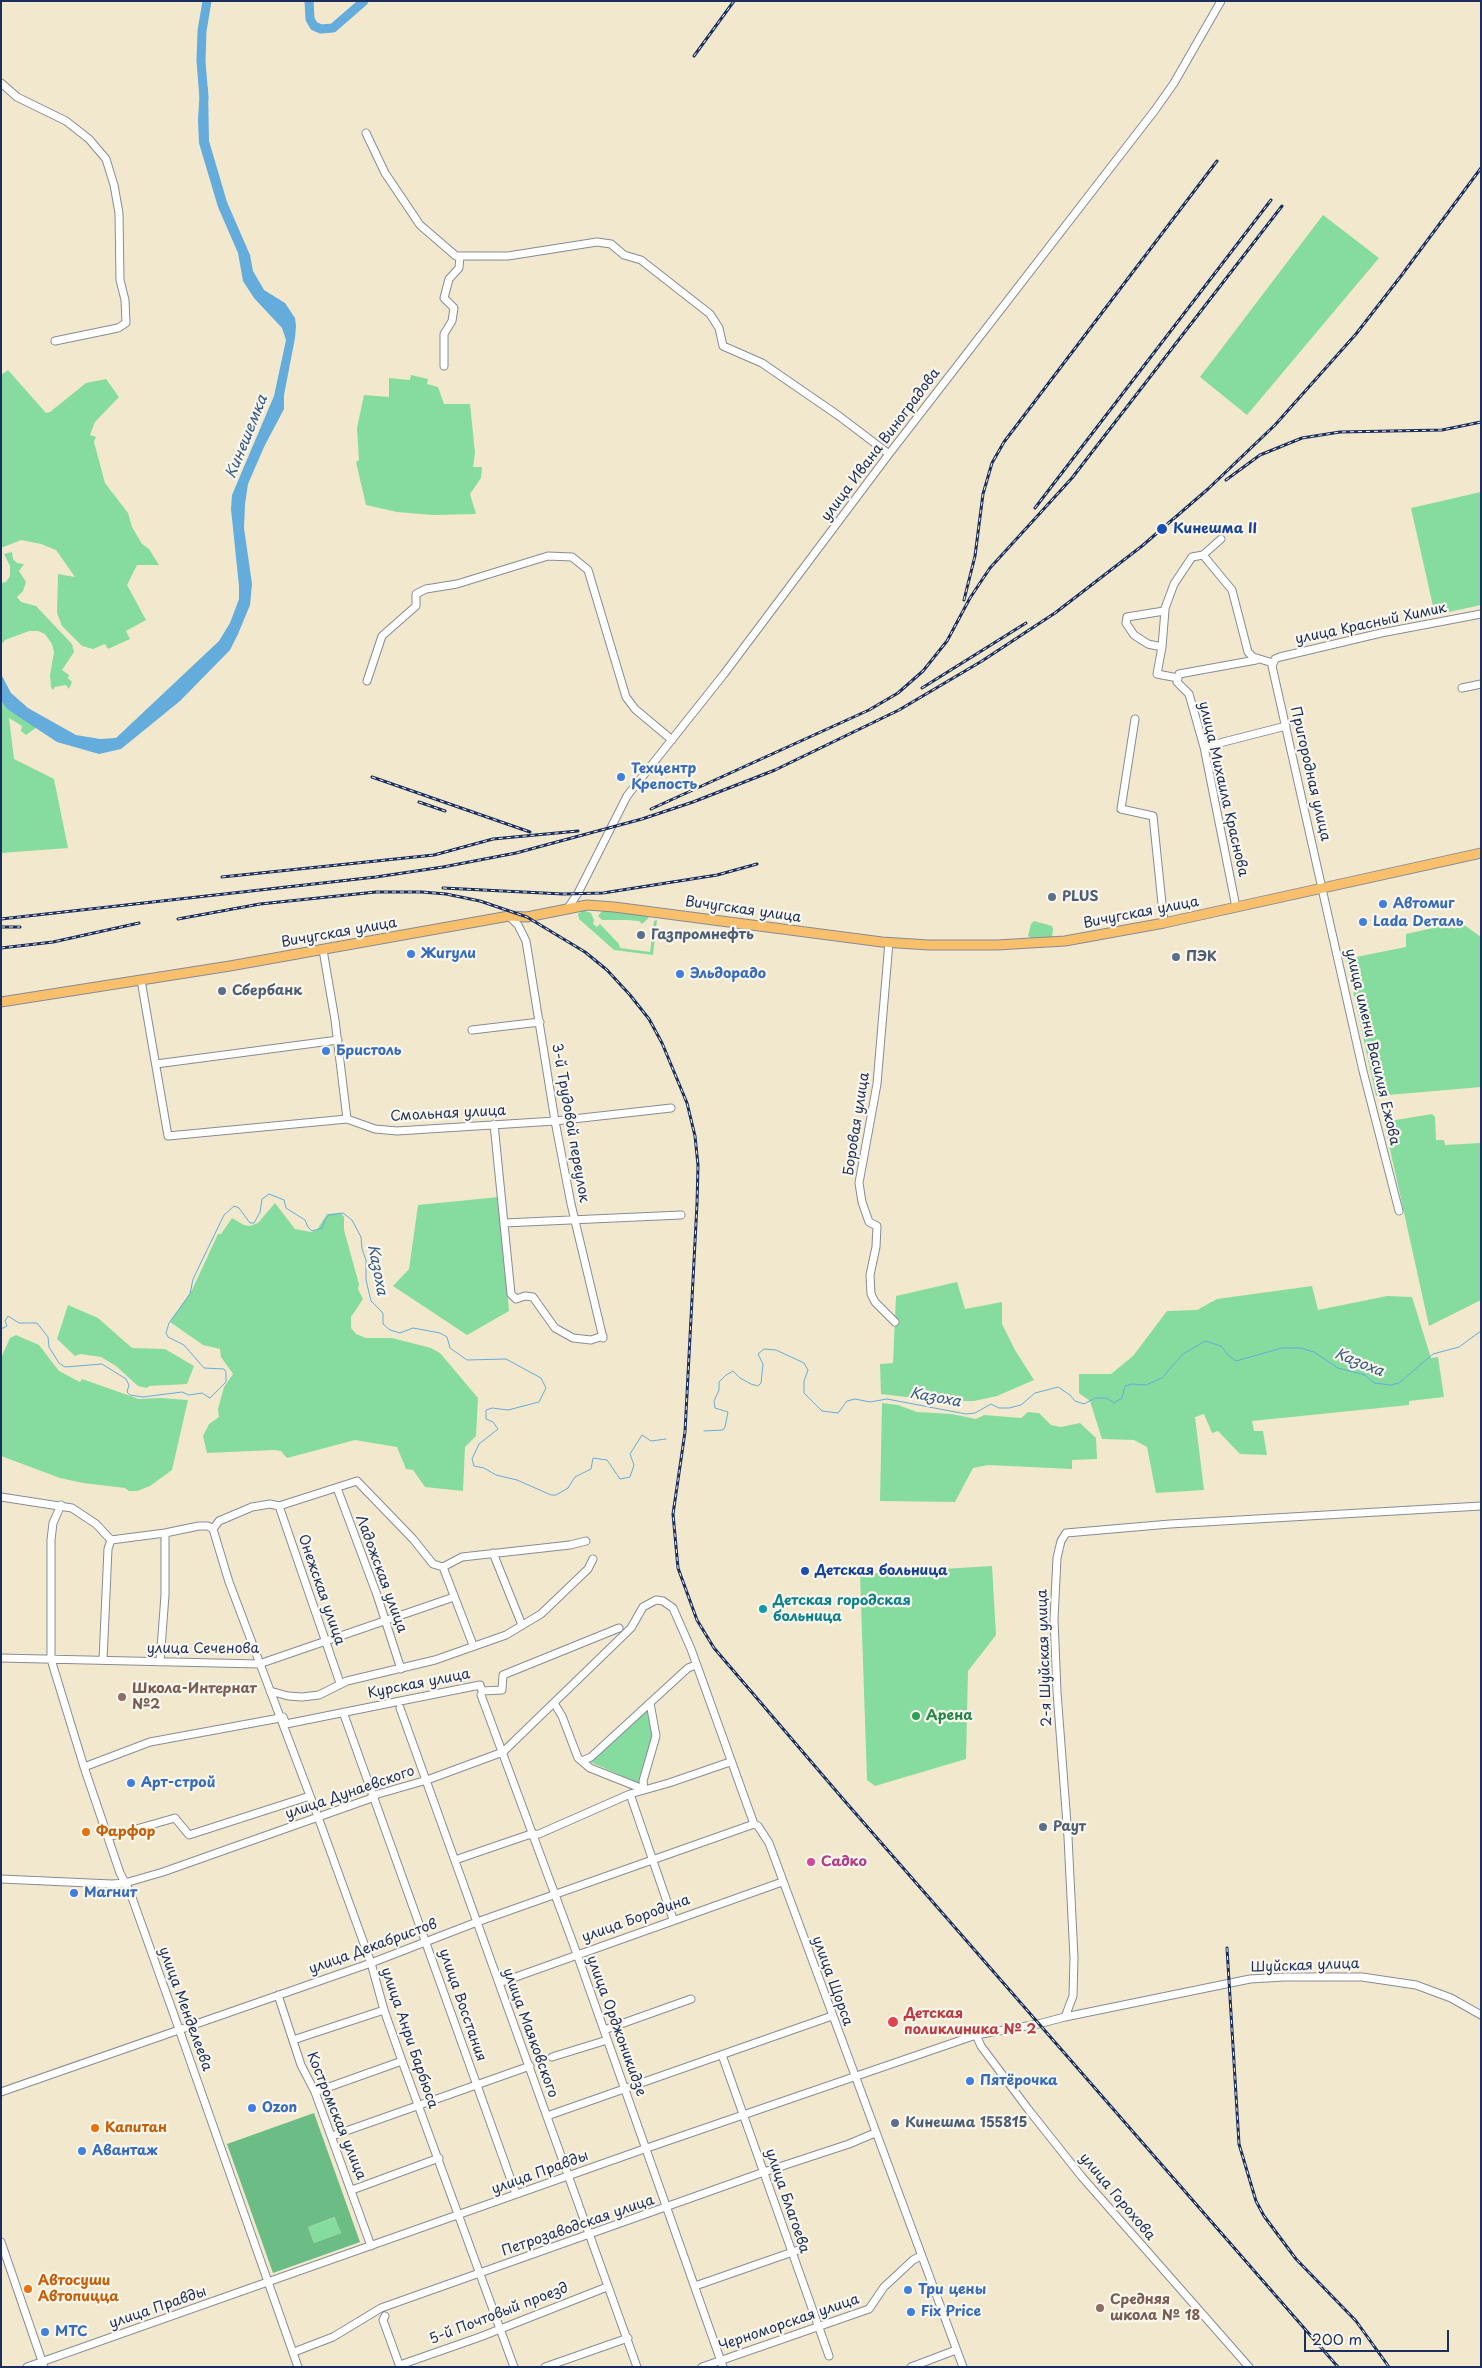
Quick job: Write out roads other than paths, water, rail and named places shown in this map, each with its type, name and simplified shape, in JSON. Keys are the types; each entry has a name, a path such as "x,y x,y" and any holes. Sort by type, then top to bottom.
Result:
{"main road":[{"name":"Вичугская улица","path":"1,1002 323,950 509,916 527,917 592,905 889,942 928,945 1055,942 1164,923 1481,853"}],"street":[{"name":"улица Ивана Виноградова","path":"568,908 578,893 628,796 1155,110 1174,83 1221,1"},
{"path":"1,83 11,94 47,114 66,121 89,139 106,159 114,185 119,213 120,280 125,300 126,322 118,328 55,341"},
{"path":"366,133 385,173 420,225 456,256 508,256 597,242 611,244 624,255 641,260 710,314 719,328 723,346 762,364 840,416 889,454"},
{"path":"444,366 444,334 452,321 454,308 444,298 449,279 459,268 460,256"},
{"path":"1221,539 1203,555 1192,557 1174,584 1164,610 1162,648 1157,674 1178,680 1179,674 1256,660"},
{"path":"1203,555 1232,590 1248,652 1253,657 1273,665"},
{"path":"367,681 382,636 416,606 416,594 426,589 457,584 548,556 572,557 588,570 626,697 635,709 672,740"},
{"path":"1162,648 1148,644 1134,636 1126,623 1127,617 1164,610"},
{"name":"улица Красный Химик","path":"1273,665 1280,657 1381,633 1481,614"},
{"name":"Пригородная улица","path":"1273,665 1323,888"},
{"name":"улица Михаила Краснова","path":"1178,680 1189,694 1204,748 1236,907"},
{"path":"1462,688 1481,684"},
{"path":"1135,720 1121,809 1153,816 1164,923"},
{"path":"1204,748 1286,726"},
{"name":"улица имени Василия Ежова","path":"1323,888 1363,1071 1399,1211"},
{"name":"3-й Трудовой переулок","path":"504,1223 513,1298 534,1297 555,1328 573,1338 591,1340 603,1337 575,1220 555,1121 526,941 518,925 509,916"},
{"name":"Боровая улица","path":"889,942 877,1084 859,1183 862,1202 869,1222 878,1226 870,1275 871,1294 875,1302 895,1322"},
{"path":"323,950 338,1040 347,1119"},
{"path":"141,980 156,1064 338,1040"},
{"path":"472,1030 540,1022"},
{"name":"Смольная улица","path":"156,1064 168,1136 347,1119 367,1127 391,1131 555,1121 671,1108"},
{"path":"494,1124 504,1223 681,1215"},
{"path":"111,1540 166,1533 199,1526 213,1528 219,1521 252,1507 270,1504 279,1506 357,1482 413,1539 433,1564 443,1567 462,1557 570,1545 586,1541"},
{"name":"Ладожская улица","path":"336,1488 401,1669"},
{"path":"1,1497 61,1505 88,1517 111,1540"},
{"name":"улица Менделеева","path":"61,1505 53,1524 51,1540 52,1659 84,1767 108,1837 179,2028 298,2367"},
{"name":"Онежская улица","path":"279,1506 340,1684"},
{"name":"2-я Шуйская улица","path":"1065,2016 1073,1996 1074,1958 1068,1838 1056,1692 1054,1612 1057,1558 1061,1540 1066,1533 1170,1524 1481,1506"},
{"name":"улица Анри Барбюса","path":"213,1528 228,1582 318,1817 370,1963 402,2061 514,2367"},
{"path":"160,1662 165,1595 166,1533"},
{"path":"103,1660 108,1549 111,1540"},
{"path":"493,1554 522,1626"},
{"name":"Курская улица","path":"270,1691 288,1696 302,1697 327,1693 340,1684 435,1660 506,1634 541,1614 588,1569 593,1559"},
{"path":"443,1567 473,1645"},
{"name":"улица Сеченова","path":"1,1658 259,1664 454,1597"},
{"name":"улица Дунаевского","path":"1,1879 125,1883 163,1872 503,1752 631,1628 647,1603 659,1600 673,1608"},
{"name":"улица Щорса","path":"673,1608 696,1665 754,1824 765,1835 962,2367"},
{"name":"Курская улица","path":"278,1698 286,1724 480,1685 482,1691 502,1690 503,1674 619,1628"},
{"path":"582,1761 591,1757 688,1668 696,1665"},
{"name":"улица Орджоникидзе","path":"481,1695 647,2148 722,2364"},
{"path":"554,1703 562,1716 576,1754 582,1761 595,1770 644,1789"},
{"path":"644,1789 642,1781 656,1736 650,1703"},
{"name":"улица Маяковского","path":"400,1708 637,2367"},
{"name":"улица Восстания","path":"343,1712 516,2194"},
{"path":"84,1767 150,1742 280,1718"},
{"path":"455,1860 533,1834 644,1789 669,1784 730,1762"},
{"path":"630,1794 673,1919"},
{"path":"108,1837 175,1818 189,1835 310,1796"},
{"name":"улица Декабристов","path":"1,2092 179,2028 370,1963 426,1940 754,1824"},
{"name":"улица Бородина","path":"499,1983 673,1919 782,1882"},
{"name":"Шуйская улица","path":"1065,2016 1250,1980 1309,1976 1375,1978 1416,1985 1451,1998 1481,2016"},
{"name":"Костромская улица","path":"278,1995 301,2065 315,2092 371,2246"},
{"path":"604,2030 691,1999"},
{"path":"293,2040 384,2010"},
{"path":"547,2116 626,2090 832,2016"},
{"name":"улица Правды","path":"27,2367 43,2364 516,2194 976,2035 1038,2024 1065,2016"},
{"name":"улица Горохова","path":"976,2035 981,2046 1082,2177 1249,2367"},
{"path":"552,2057 604,2040"},
{"name":"улица Благоева","path":"722,2055 829,2356"},
{"path":"315,2092 402,2061"},
{"path":"332,2136 530,2066"},
{"name":"Петрозаводская улица","path":"294,2352 333,2338 381,2308 668,2208 764,2172 849,2144 875,2132"},
{"path":"352,2190 439,2158"},
{"path":"1,2242 43,2364"},
{"path":"698,2285 804,2248"},
{"name":"Черноморская улица","path":"702,2367 722,2364 818,2325 870,2309 888,2282 913,2260 921,2256"},
{"name":"5-й Почтовый проезд","path":"400,2366 607,2287"},
{"path":"385,2316 383,2320 400,2366"},
{"path":"545,2367 628,2338"},
{"path":"911,2367 956,2350"}],"water":[{"path":"200,87 208,87 209,141 227,202 250,255 253,271 264,290 285,303 295,318 295,338 284,395 284,409 264,447 248,484 244,528 252,584 250,605 238,634 230,650 180,701 121,749 99,754 57,742 7,709 1,701 1,674 11,693 28,708 76,735 100,739 116,738 219,641 230,623 239,599 231,509 232,495 274,396 286,340 282,328 254,298 243,281 238,253 218,207 199,143"}],"waterway":[{"name":"Кинешемка","path":"204,98 201,61 202,31 207,1"},
{"name":"Кинешемка","path":"309,1 310,19 314,26 321,29 333,28 364,1"},
{"name":"Казоха","path":"1,1329 7,1326 5,1321 8,1316 19,1323 37,1323 48,1337 49,1347 59,1363 65,1367 102,1364 126,1379 129,1385 127,1392 130,1395 143,1397 182,1392 189,1395 202,1393 210,1398 226,1382 226,1372 224,1369 204,1368 184,1345 168,1337 166,1333 169,1323 190,1294 193,1279 224,1215 234,1206 239,1208 250,1223 254,1223 260,1212 262,1199 269,1194 284,1200 286,1208 305,1220 312,1231 322,1228 329,1215 343,1213 352,1220 361,1237 362,1249 366,1260 366,1280 371,1301 383,1313 383,1324 390,1330 400,1333 413,1328 440,1333 447,1337 450,1348 467,1360 506,1359 541,1378 546,1388 539,1402 508,1410 492,1408 486,1410 486,1419 493,1422 498,1429 479,1444 472,1459 474,1466 484,1468 496,1475 517,1480 551,1495 556,1495 568,1488 575,1477 591,1469 593,1458 607,1460 620,1479 630,1477 634,1465 630,1454 642,1435 651,1441 666,1439"},
{"name":"Казоха","path":"704,1431 723,1430 725,1427 728,1412 715,1408 714,1401 719,1390 719,1382 726,1375 733,1371 740,1378 751,1384 758,1386 761,1383 763,1364 758,1354 764,1349 776,1350 804,1363 808,1370 804,1381 804,1393 822,1411 838,1413 847,1401 855,1399 870,1402 887,1399 966,1414 975,1413 991,1404 999,1408 1021,1405 1035,1393 1058,1387 1075,1401 1084,1404 1095,1398 1106,1398 1114,1403 1122,1398 1125,1386 1132,1384 1146,1385 1162,1378 1182,1355 1205,1341 1221,1346 1236,1361 1282,1348 1300,1348 1314,1352 1338,1368 1365,1375 1374,1383 1391,1385 1399,1383 1433,1354 1459,1347 1481,1331"}],"railway":[{"path":"694,56 734,1"},
{"path":"964,600 975,556 983,494 992,463 1004,442 1217,161"},
{"path":"1,919 376,877 516,853 642,819 693,802 775,770 899,710 982,661 1055,613 1142,546 1208,489 1275,425 1356,334 1481,168"},
{"path":"1035,508 1271,200"},
{"path":"651,809 869,710 898,693 923,671 947,641 970,598 990,568 1072,478 1282,206"},
{"path":"1226,480 1260,455 1302,438 1340,432 1442,430 1481,422"},
{"path":"922,688 1026,623"},
{"path":"372,777 530,832"},
{"path":"419,802 445,811"},
{"path":"222,877 434,855 493,839 578,831"},
{"path":"443,888 563,894 603,893 717,875 757,864"},
{"path":"178,919 260,904 376,892 446,894 480,901 527,917 585,952 607,970 630,995 649,1019 662,1043 687,1103 695,1136 698,1165 697,1204 685,1432 673,1514 678,1568 697,1620 714,1648 843,1799 1338,2367"},
{"path":"1,948 53,942 139,923"},
{"path":"1,927 20,927"},
{"path":"1227,1948 1239,2144 1256,2201 1264,2216 1296,2259 1356,2321 1389,2367"}],"place":[{"name":"Кинешма II","path":"1162,529"},
{"name":"Техцентр Крепость","path":"621,777"},
{"name":"PLUS","path":"1052,897"},
{"name":"Автомиг","path":"1383,904"},
{"name":"Lada Dеталь","path":"1363,922"},
{"name":"Газпромнефть","path":"641,935"},
{"name":"Жигули","path":"411,954"},
{"name":"ПЭК","path":"1176,957"},
{"name":"Эльдорадо","path":"680,974"},
{"name":"Сбербанк","path":"222,991"},
{"name":"Бристоль","path":"326,1051"},
{"name":"Детская больница","path":"805,1571"},
{"name":"Детская городская больница","path":"763,1609"},
{"name":"Школа-Интернат №2","path":"122,1697"},
{"name":"Арена","path":"916,1716"},
{"name":"Арт-строй","path":"131,1783"},
{"name":"Раут","path":"1043,1827"},
{"name":"Фарфор","path":"86,1832"},
{"name":"Садко","path":"811,1862"},
{"name":"Магнит","path":"74,1893"},
{"name":"Детская поликлиника № 2","path":"893,2022"},
{"name":"Пятёрочка","path":"970,2081"},
{"name":"Ozon","path":"252,2108"},
{"name":"Кинешма 155815","path":"895,2123"},
{"name":"Капитан","path":"95,2128"},
{"name":"Авантаж","path":"82,2151"},
{"name":"Автосуши Автопицца","path":"28,2289"},
{"name":"Три цены","path":"908,2290"},
{"name":"Средняя школа № 18","path":"1100,2308"},
{"name":"Fix Price","path":"911,2312"},
{"name":"МТС","path":"45,2332"}]}
